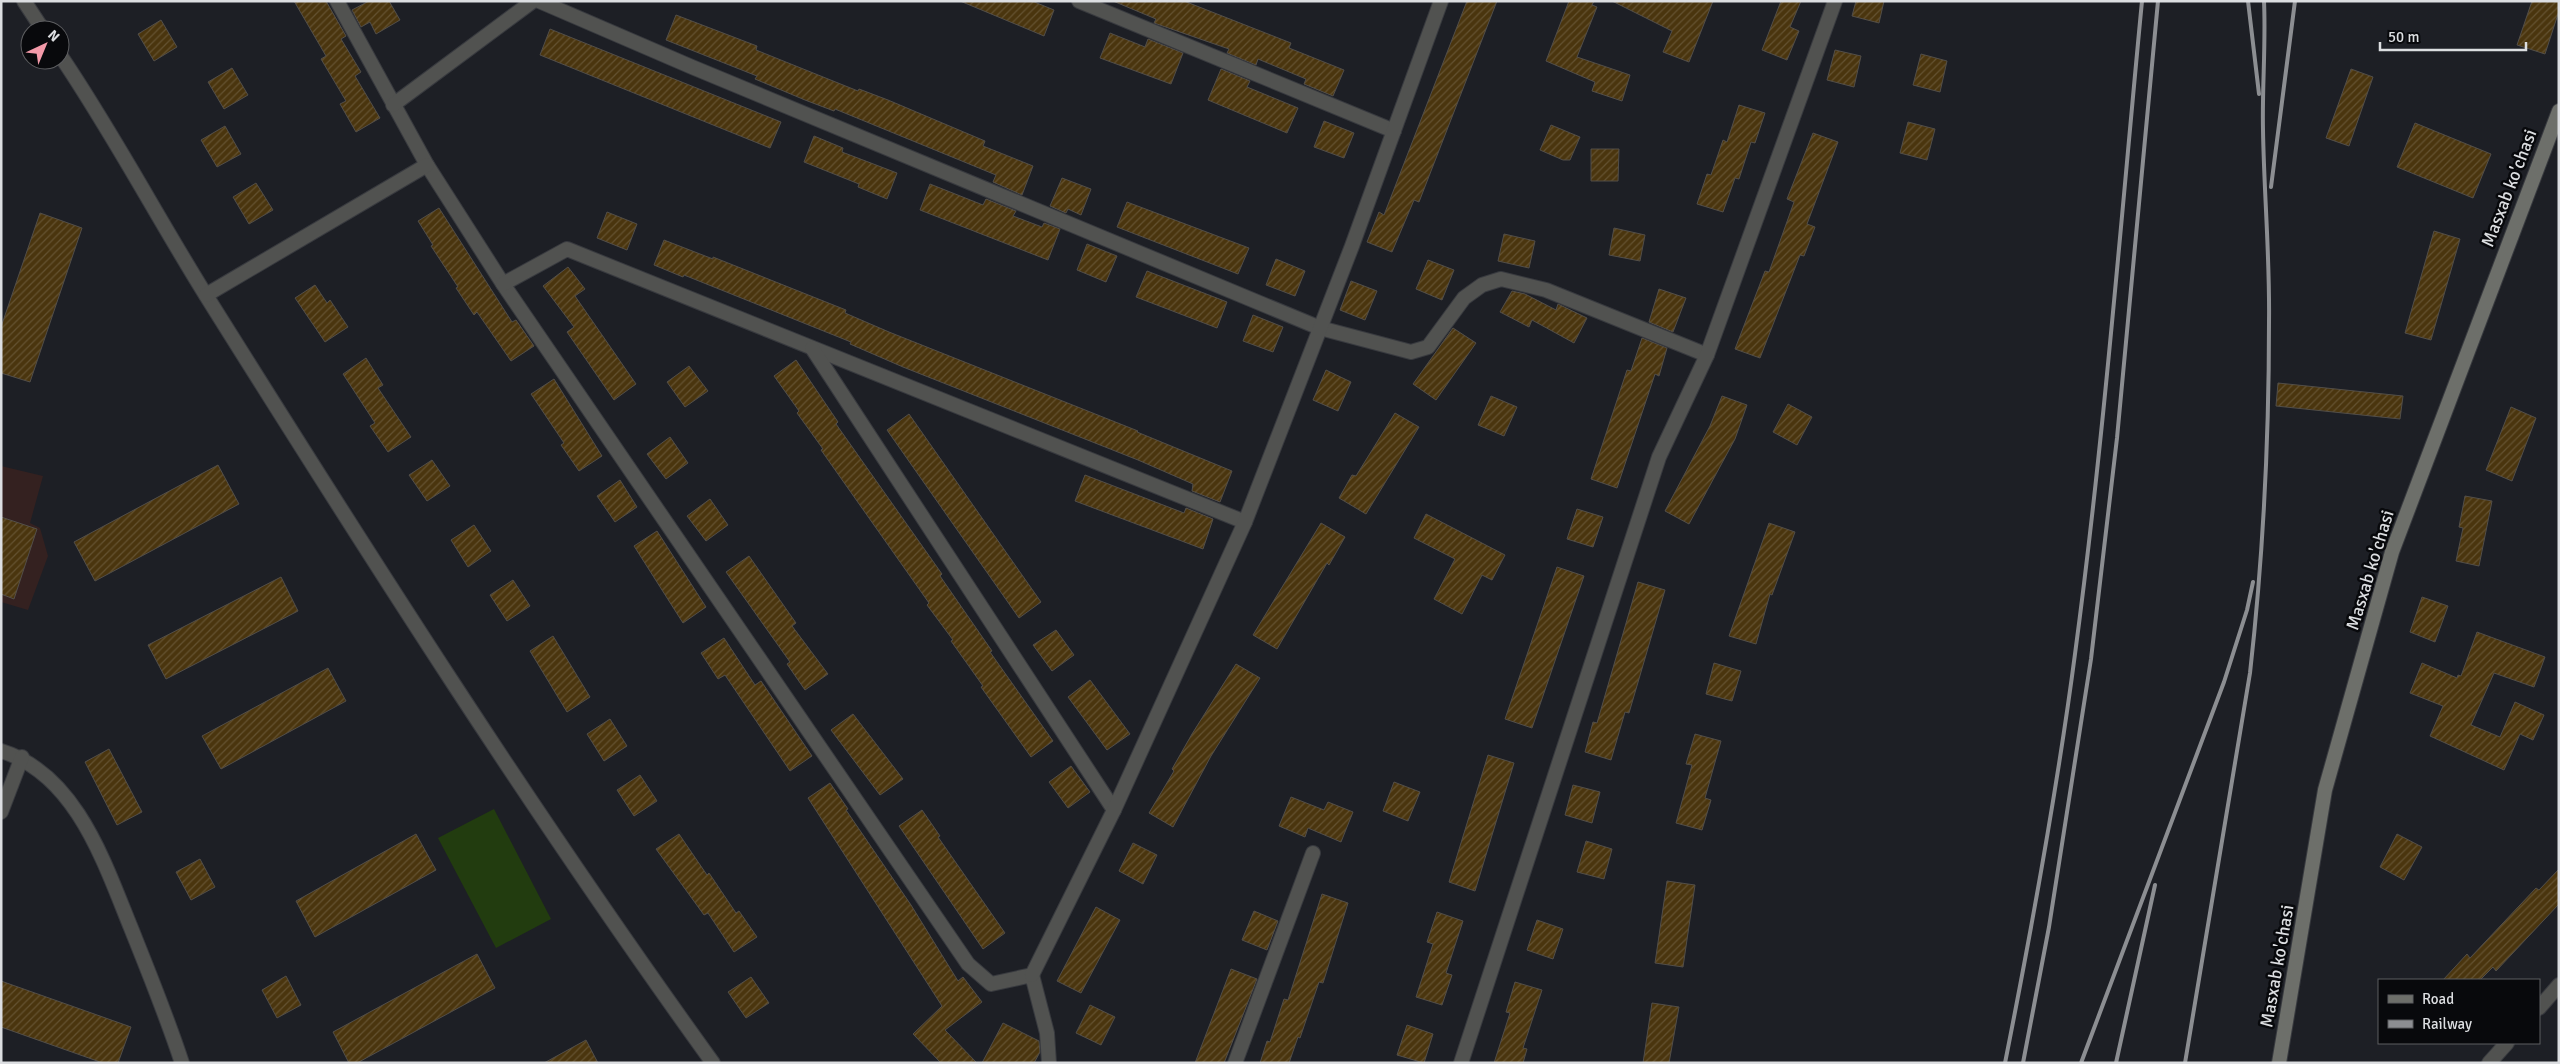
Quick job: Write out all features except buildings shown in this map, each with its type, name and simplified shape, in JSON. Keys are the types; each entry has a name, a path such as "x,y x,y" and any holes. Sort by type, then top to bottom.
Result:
{"main road":[{"name":"Masxab ko'chasi","path":"2280,1061 2325,790 2392,552 2559,111"}],"street":[{"path":"24,1 36,20"},
{"path":"337,1 427,165 503,284 968,964 991,984 1032,975"},
{"path":"394,105 533,1"},
{"path":"539,1 692,68 1320,328 1411,352 1428,346 1464,298 1482,285 1501,279 1546,290 1707,355"},
{"path":"1079,1 1394,131"},
{"path":"1050,1063 1047,1033 1032,975 1114,810 1246,522 1394,131 1441,1"},
{"path":"1461,1063 1659,457 1707,355 1835,1"},
{"path":"69,70 206,295 435,656 627,943 713,1063"},
{"path":"206,295 427,165"},
{"path":"503,284 567,249 1246,522"},
{"path":"812,348 1114,810"},
{"path":"1,751 22,757 47,778 70,803 97,845 162,1003 182,1063"},
{"path":"1,812 22,757"},
{"path":"1235,1063 1313,853"},
{"path":"2540,1007 2559,985"},
{"path":"2489,1063 2506,1044"}],"shaded area":[{"path":"1,466 43,476 30,523 40,528 48,556 28,610 1,602"}],"green space":[{"path":"494,809 551,919 496,948 438,838"}],"railway":[{"path":"2005,1063 2043,859 2075,654 2095,492 2112,328 2142,1"},
{"path":"2023,1063 2049,927 2091,659 2117,438 2158,1"},
{"path":"2248,1 2259,94"},
{"path":"2185,1063 2250,673 2262,542 2268,410 2269,322 2263,130 2264,1"},
{"path":"2271,187 2295,1"},
{"path":"2081,1063 2224,682 2247,610 2253,582"},
{"path":"2116,1063 2155,885"}]}
